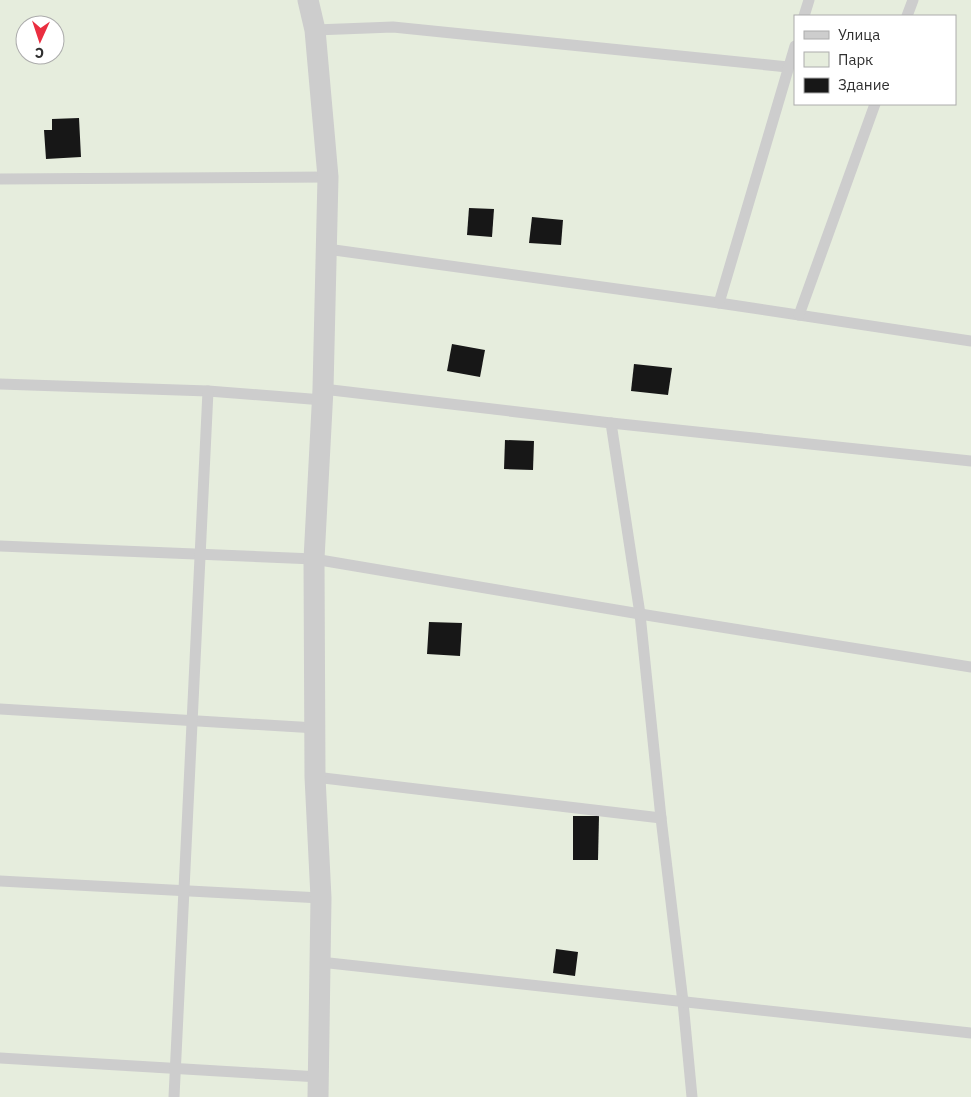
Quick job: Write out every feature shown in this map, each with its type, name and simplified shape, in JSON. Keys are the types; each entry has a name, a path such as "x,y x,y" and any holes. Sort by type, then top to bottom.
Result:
{"street":[{"path":"308,0 315,30 328,176 323,395 314,560 315,776 321,898 319,1087"}],"lane":[{"path":"804,15 809,0"},
{"path":"907,15 913,0"},
{"path":"315,30 393,26 788,66"},
{"path":"719,303 794,49"},
{"path":"799,315 875,105"},
{"path":"0,179 328,176"},
{"path":"326,249 719,303 971,341"},
{"path":"0,384 323,395 970,457"},
{"path":"174,1097 208,391"},
{"path":"611,423 640,614 692,1097"},
{"path":"0,546 314,560 971,667"},
{"path":"0,709 316,728"},
{"path":"315,776 662,818"},
{"path":"0,882 321,898"},
{"path":"320,962 971,1033"},
{"path":"0,1058 176,1069 319,1087"}],"green space":[{"path":"0,0 971,0 971,1097 0,1097"}],"building":[{"path":"79,118 81,157 46,159 44,130 52,130 52,119"},
{"path":"469,208 494,209 492,237 467,235"},
{"path":"532,217 563,220 561,245 529,243"},
{"path":"452,344 485,350 480,377 447,371"},
{"path":"634,364 672,368 668,395 631,391"},
{"path":"505,440 534,441 533,470 504,469"},
{"path":"429,622 462,623 460,656 427,654"},
{"path":"573,816 599,816 598,860 573,860"},
{"path":"556,949 578,952 575,976 553,973"}]}
